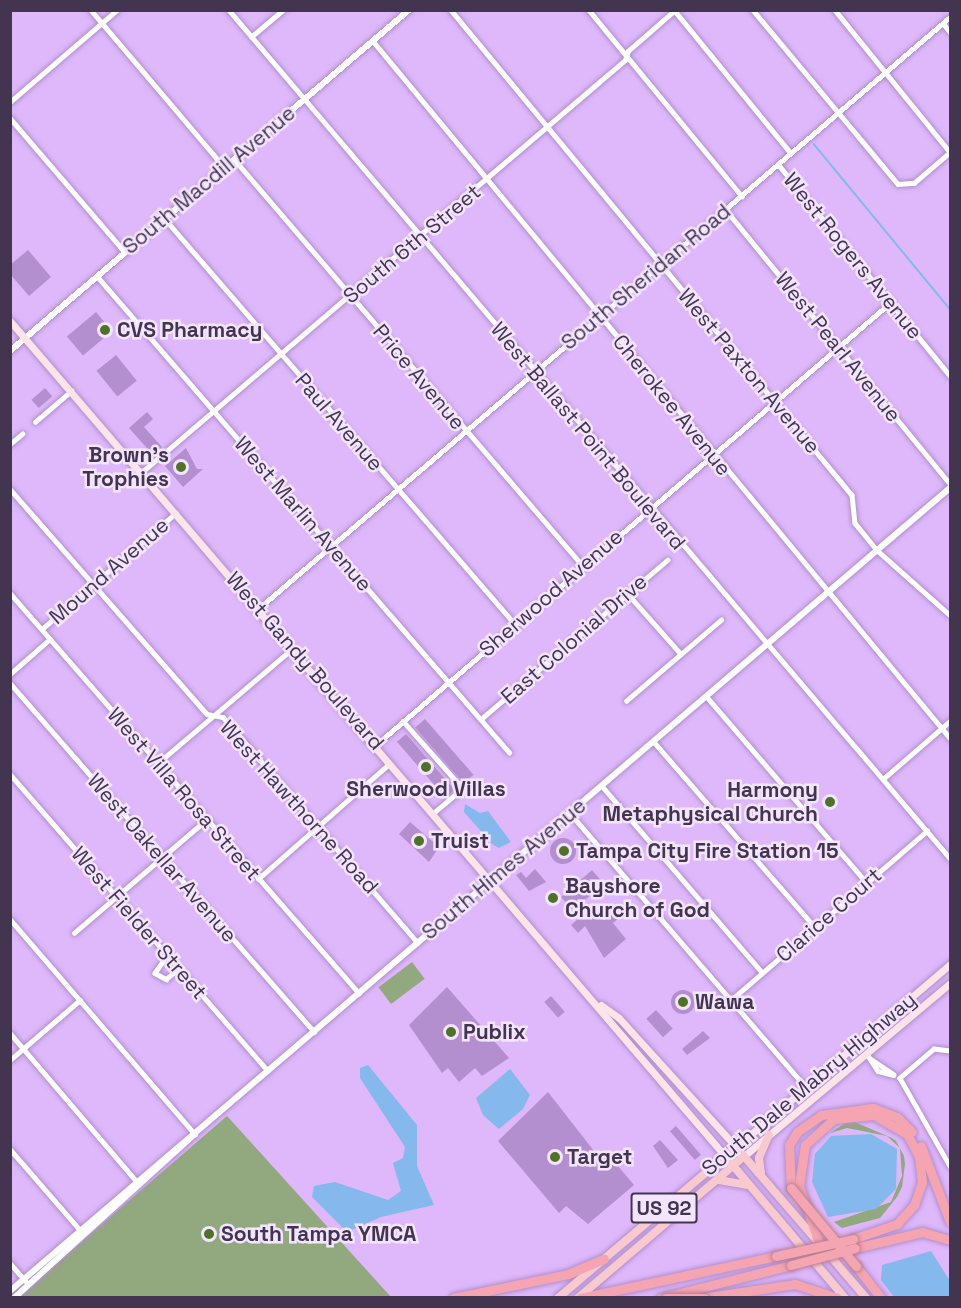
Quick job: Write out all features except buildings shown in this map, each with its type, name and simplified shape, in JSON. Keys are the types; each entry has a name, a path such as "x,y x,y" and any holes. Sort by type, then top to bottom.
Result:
{"highway":[{"path":"881,1298 791,1188 786,1161 797,1132 833,1110 873,1108 897,1117 915,1136 951,1222"},
{"path":"660,1298 791,1265 854,1244 897,1224 914,1205 922,1182 919,1157 907,1134 874,1115 834,1119 813,1135 801,1155 799,1186 819,1243"},
{"path":"579,1298 776,1256 922,1232 951,1240"},
{"path":"453,1298 568,1274 604,1259"},
{"path":"666,1298 703,1298 795,1284 837,1298"}],"main road":[{"name":"West Gandy Boulevard","path":"10,321 599,1003 845,1298"},
{"name":"South Dale Mabry Highway","path":"558,1298 951,964"},
{"name":"South Dale Mabry Highway","path":"579,1298 769,1135 869,1057 951,983"},
{"path":"923,988 932,999"},
{"name":"West Gandy Boulevard","path":"599,1003 619,1018 736,1147 866,1298"},
{"path":"858,1043 869,1057"},
{"path":"762,1177 759,1158 769,1135"},
{"name":"US 92","path":"717,1180 732,1178 753,1189"}],"street":[{"path":"91,10 224,167"},
{"path":"10,102 117,10"},
{"name":"West Ballast Point Boulevard","path":"229,10 650,509 951,858"},
{"path":"251,37 283,10"},
{"name":"South Macdill Avenue","path":"10,351 409,10"},
{"name":"West Paxton Avenue","path":"451,10 852,495 855,523 878,551 951,615"},
{"path":"589,10 742,196"},
{"path":"753,10 897,184 914,183 950,152 835,10"},
{"path":"840,16 846,10"},
{"name":"South 6th Street","path":"142,472 548,127 675,11"},
{"name":"West Rogers Avenue","path":"675,11 791,153"},
{"name":"South Sheridan Road","path":"259,608 951,16"},
{"path":"943,23 951,32"},
{"name":"Cherokee Avenue","path":"373,41 827,594 951,738"},
{"path":"10,118 125,252"},
{"name":"Price Avenue","path":"234,159 583,566"},
{"name":"West Rogers Avenue","path":"778,164 951,376"},
{"name":"West Pearl Avenue","path":"726,210 951,486"},
{"name":"Paul Avenue","path":"165,219 515,624"},
{"name":"West Marlin Avenue","path":"97,276 509,752"},
{"name":"Sherwood Avenue","path":"377,744 891,302"},
{"path":"35,422 71,391"},
{"path":"10,444 22,434"},
{"name":"South Himes Avenue","path":"10,1291 59,1252 951,486"},
{"name":"West Hawthorne Road","path":"10,489 207,714 223,717 418,943"},
{"name":"Mound Avenue","path":"42,629 177,512"},
{"name":"East Colonial Drive","path":"481,719 667,560"},
{"name":"West Villa Rosa Street","path":"10,593 359,993"},
{"path":"627,593 681,654"},
{"path":"626,701 721,620"},
{"name":"Mound Avenue","path":"10,674 50,639"},
{"path":"158,763 294,648"},
{"name":"West Oakellar Avenue","path":"10,683 314,1032"},
{"path":"707,697 867,883"},
{"path":"403,721 458,783 459,792 435,812"},
{"path":"883,779 951,721"},
{"path":"654,742 814,927"},
{"path":"258,879 392,762"},
{"name":"West Fielder Street","path":"10,774 268,1071"},
{"path":"602,786 762,972"},
{"path":"570,813 806,1087"},
{"path":"74,933 207,819"},
{"name":"Clarice Court","path":"731,1000 927,831"},
{"path":"10,919 195,1134"},
{"path":"167,956 155,966 160,979 178,969"},
{"path":"10,1060 80,1000"},
{"path":"10,1034 138,1183"},
{"path":"900,1078 934,1049 951,1051"},
{"path":"869,1057 878,1071 900,1078 951,1166"},
{"path":"10,1149 82,1232"},
{"path":"10,1263 25,1281"},
{"name":"South Himes Avenue","path":"14,1298 25,1281"}],"green space":[{"path":"412,962 425,979 391,1004 378,987"},
{"name":"South Tampa YMCA","path":"227,1116 391,1297 18,1298 30,1286"},
{"path":"850,1120 892,1138 899,1148 887,1136 847,1128 830,1133"},
{"path":"900,1149 905,1164 902,1187 880,1218 842,1228 834,1222 891,1202 902,1176"}],"water":[{"path":"465,804 480,813 488,811 511,842 499,848 492,844 464,812"},
{"path":"368,1065 417,1125 417,1166 434,1205 381,1217 347,1232 312,1197 314,1186 335,1182 388,1200 401,1191 393,1163 403,1158 405,1147 360,1078 360,1068"},
{"path":"510,1069 530,1095 523,1109 499,1129 483,1115 476,1098"},
{"path":"871,1134 897,1149 896,1189 876,1209 828,1217 812,1182 815,1154 831,1136"},
{"path":"931,1251 950,1281 950,1297 894,1297 881,1280 882,1265"}],"waterway":[{"path":"814,144 950,309"}],"place":[{"name":"CVS Pharmacy","path":"105,330"},
{"name":"Brown's Trophies","path":"181,467"},
{"name":"Sherwood Villas","path":"426,767"},
{"name":"Harmony Metaphysical Church","path":"830,802"},
{"name":"Truist","path":"419,841"},
{"name":"Tampa City Fire Station 15","path":"564,851"},
{"name":"Bayshore Church of God","path":"553,898"},
{"name":"Wawa","path":"683,1002"},
{"name":"Publix","path":"451,1032"},
{"name":"Target","path":"555,1157"},
{"name":"South Tampa YMCA","path":"209,1234"}]}
